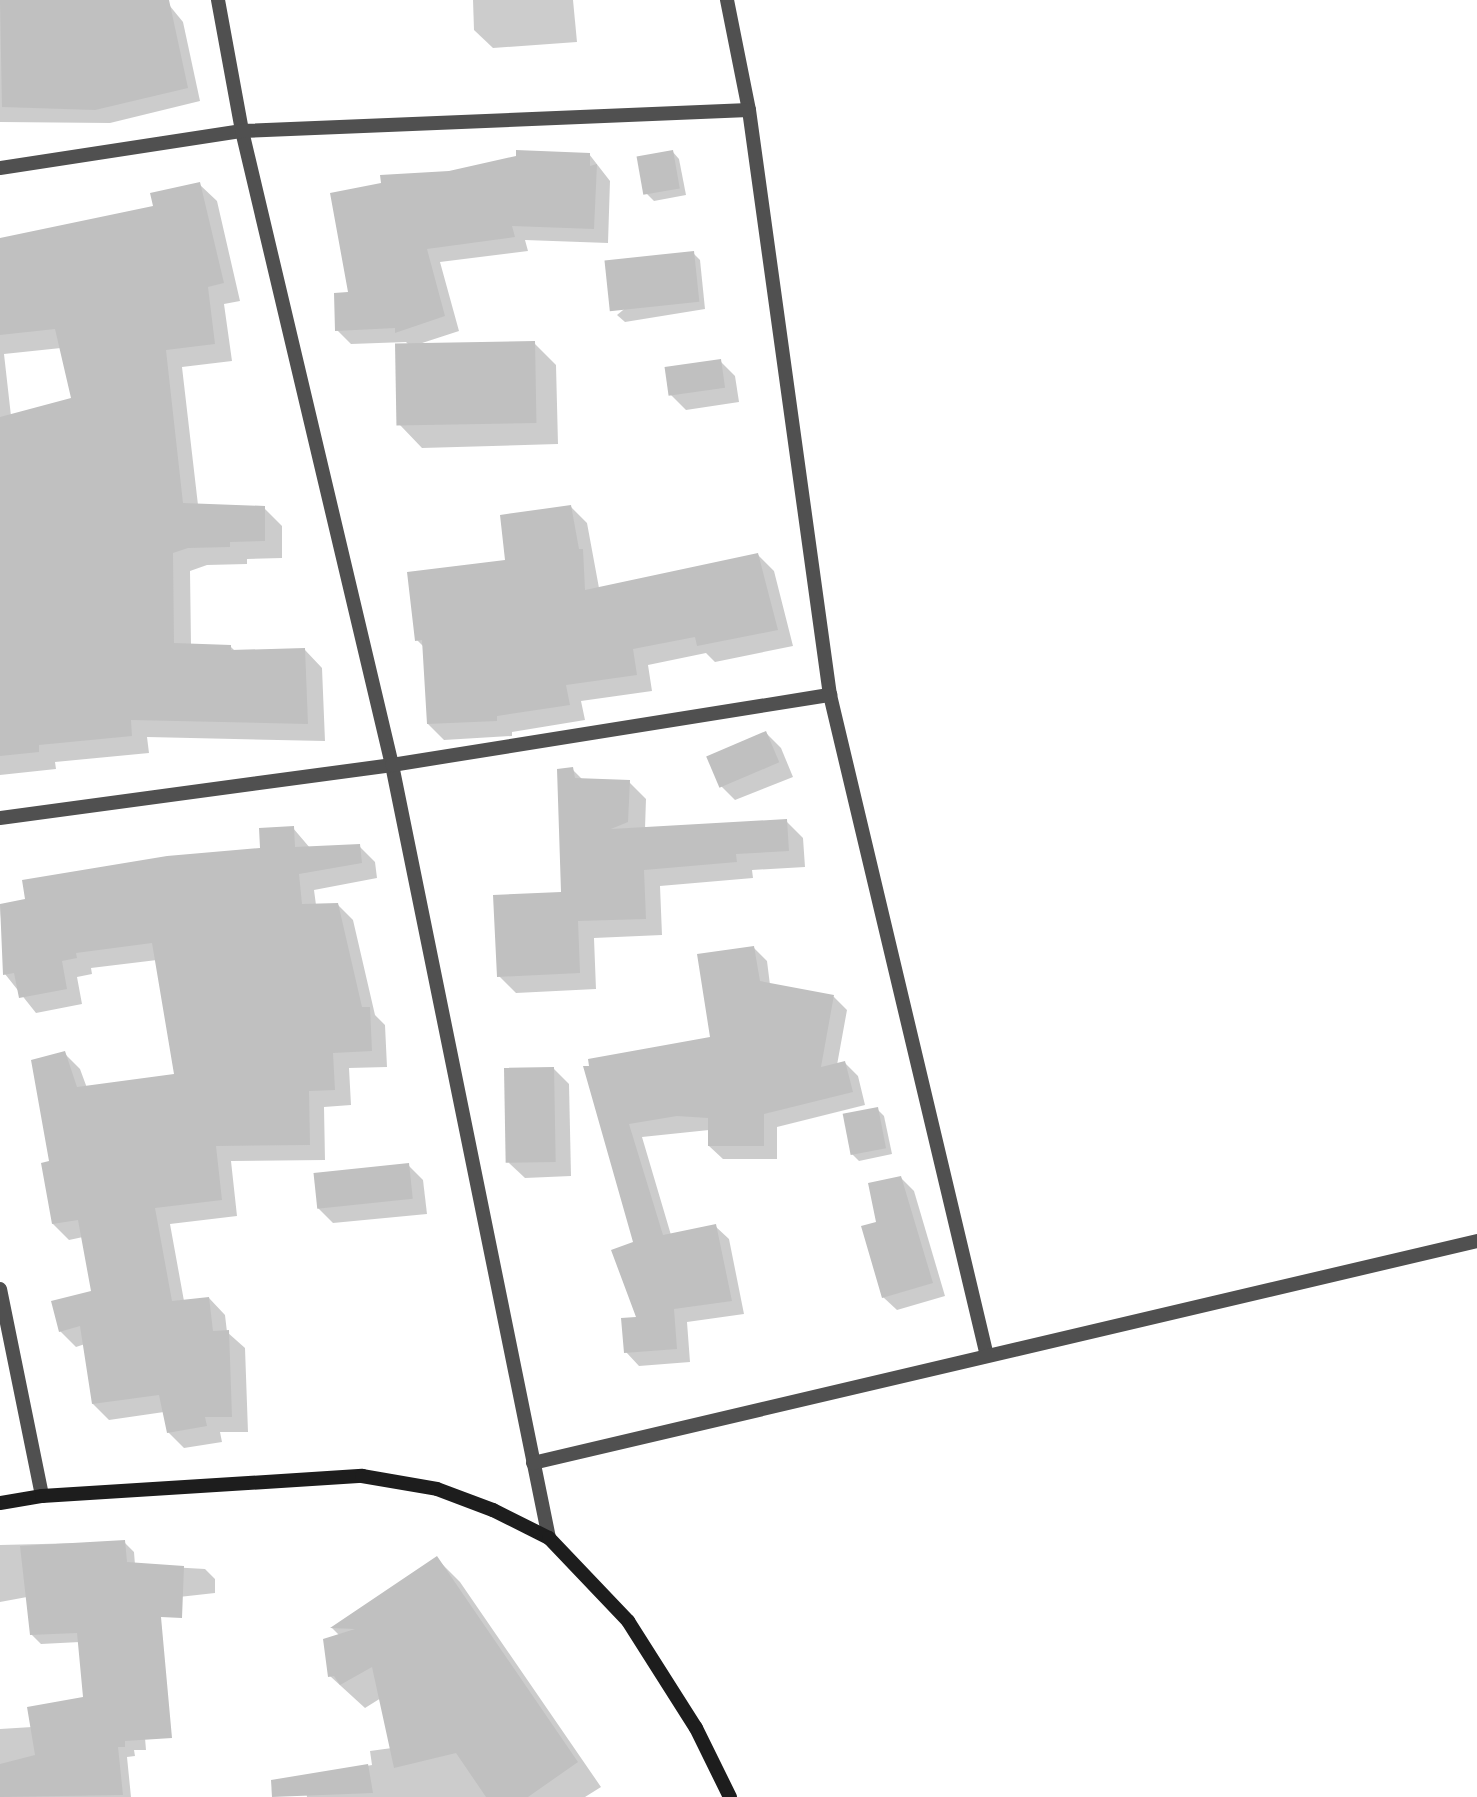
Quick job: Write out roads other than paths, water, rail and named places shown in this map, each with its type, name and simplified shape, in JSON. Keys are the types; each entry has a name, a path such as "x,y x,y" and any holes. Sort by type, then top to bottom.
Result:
{"street":[{"path":"218,0 242,131 392,765 549,1538"},
{"path":"727,0 750,110 830,695 988,1356"},
{"path":"0,168 242,131 750,110"},
{"path":"0,818 392,765 830,695"},
{"path":"533,1463 1477,1241"},
{"path":"0,1289 42,1496"},
{"path":"0,1503 42,1496 362,1476 437,1489 493,1510 549,1538 628,1621 696,1728 730,1797"}]}
